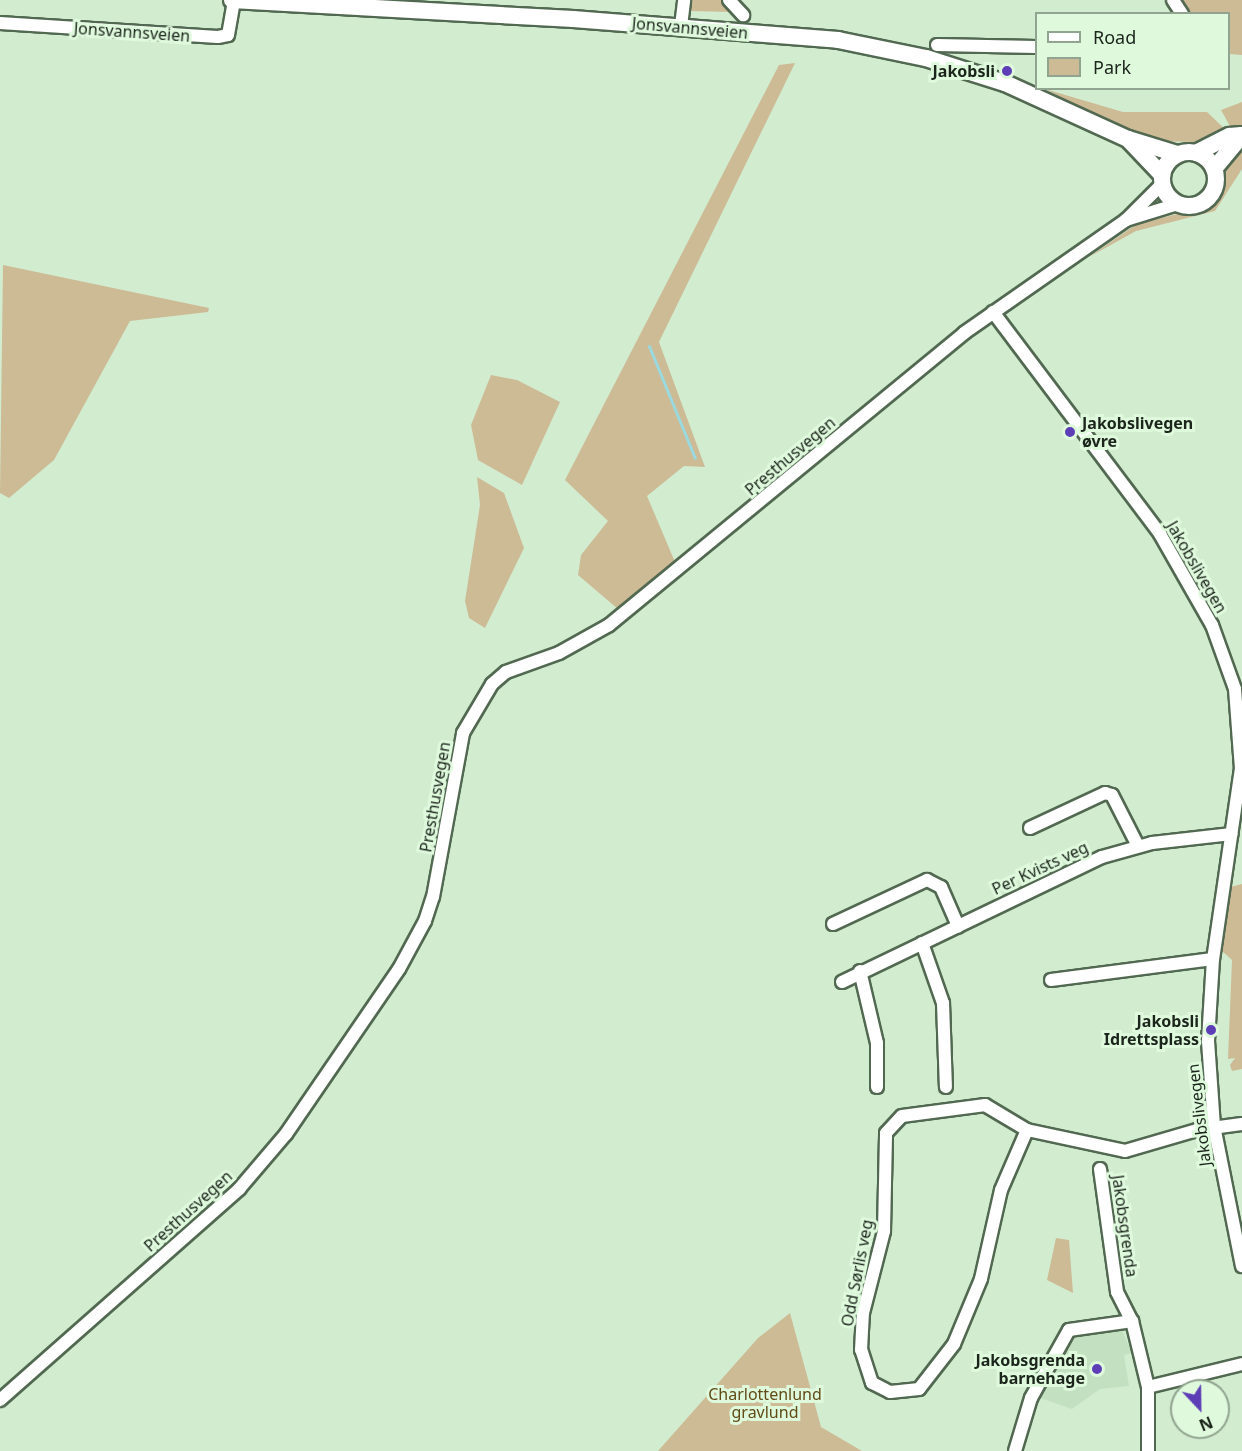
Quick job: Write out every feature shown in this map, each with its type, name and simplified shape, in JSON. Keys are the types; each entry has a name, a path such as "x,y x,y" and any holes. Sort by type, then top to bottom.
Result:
{"main road":[{"name":"Jonsvannsveien","path":"233,0 681,26 838,40 926,58 1044,98 1128,139 1178,154"},
{"path":"1242,135 1214,169 1215,184 1208,198 1194,205 1178,204 1162,179 1178,154 1196,153 1230,136 1242,135"},
{"name":"Jonsvannsveien","path":"1128,139 1162,179"},
{"path":"1196,153 1214,169"}],"street":[{"name":"Jonsvannsveien","path":"0,23 218,37 228,35 233,0"},
{"path":"681,26 684,0"},
{"path":"729,0 743,15"},
{"path":"937,45 1035,47"},
{"name":"Presthusvegen","path":"0,1400 239,1190 286,1134 399,969 424,921 463,733 492,684 506,672 559,653 609,625 993,312 1126,220 1162,179"},
{"name":"Presthusvegen","path":"1126,220 1178,204"},
{"name":"Jakobslivegen","path":"993,312 1140,506 1182,569 1231,674 1240,720 1242,768 1213,959 1208,1041 1214,1126 1242,1266"},
{"path":"1030,828 1105,793 1112,795 1138,846"},
{"name":"Per Kvists veg","path":"842,982 860,971 1078,867 1138,846 1231,834"},
{"path":"833,924 927,880 941,887 958,926"},
{"path":"922,943 943,1003 946,1087"},
{"path":"1051,980 1213,959"},
{"path":"860,971 877,1043 877,1087"},
{"name":"Odd Sørlis veg","path":"1027,1130 1001,1190 981,1279 954,1344 919,1389 890,1392 872,1383 861,1350 863,1322 884,1231 886,1133 902,1116 915,1111 985,1105 1027,1130 1125,1151 1214,1126 1242,1124"},
{"name":"Jakobsgrenda","path":"1100,1169 1117,1292 1132,1321 1148,1387 1149,1451"},
{"path":"1015,1451 1031,1398 1069,1330 1132,1321"},
{"path":"1148,1387 1242,1364"}],"shaded area":[{"path":"1121,1328 1132,1353 1124,1355 1129,1386 1100,1389 1072,1409 1040,1398 1071,1338"}],"green space":[{"path":"687,0 724,0 734,12 688,11"},
{"path":"1179,0 1242,0 1242,55 1230,54 1230,12 1186,12"},
{"path":"795,63 659,342 705,467 684,466 647,496 675,562 618,609 578,575 581,555 608,521 565,480 779,65"},
{"path":"1047,90 1123,112 1207,112 1227,131 1231,128 1221,110 1242,102 1242,125 1211,138 1193,142 1159,141 1133,134"},
{"path":"1242,145 1242,169 1215,211 1136,231 1089,257 1137,224 1210,206 1221,194 1228,163"},
{"path":"3,265 209,308 208,312 130,321 54,460 9,498 0,493"},
{"path":"491,375 517,380 560,402 522,485 478,460 471,425"},
{"path":"477,477 504,493 524,548 485,628 469,618 465,601 480,505"},
{"path":"1242,884 1242,1069 1232,1071 1230,1065 1235,1058 1228,1059 1232,960 1222,951 1230,887"},
{"path":"1056,1238 1069,1240 1073,1293 1047,1280"},
{"name":"Charlottenlund gravlund","path":"790,1313 821,1427 862,1451 658,1451 758,1338"}],"waterway":[{"path":"649,346 695,458"}],"place":[{"name":"Jakobsli","path":"1007,71"},
{"name":"Jakobslivegen øvre","path":"1070,432"},
{"name":"Jakobsli Idrettsplass","path":"1211,1030"},
{"name":"Jakobsgrenda barnehage","path":"1097,1369"}]}
